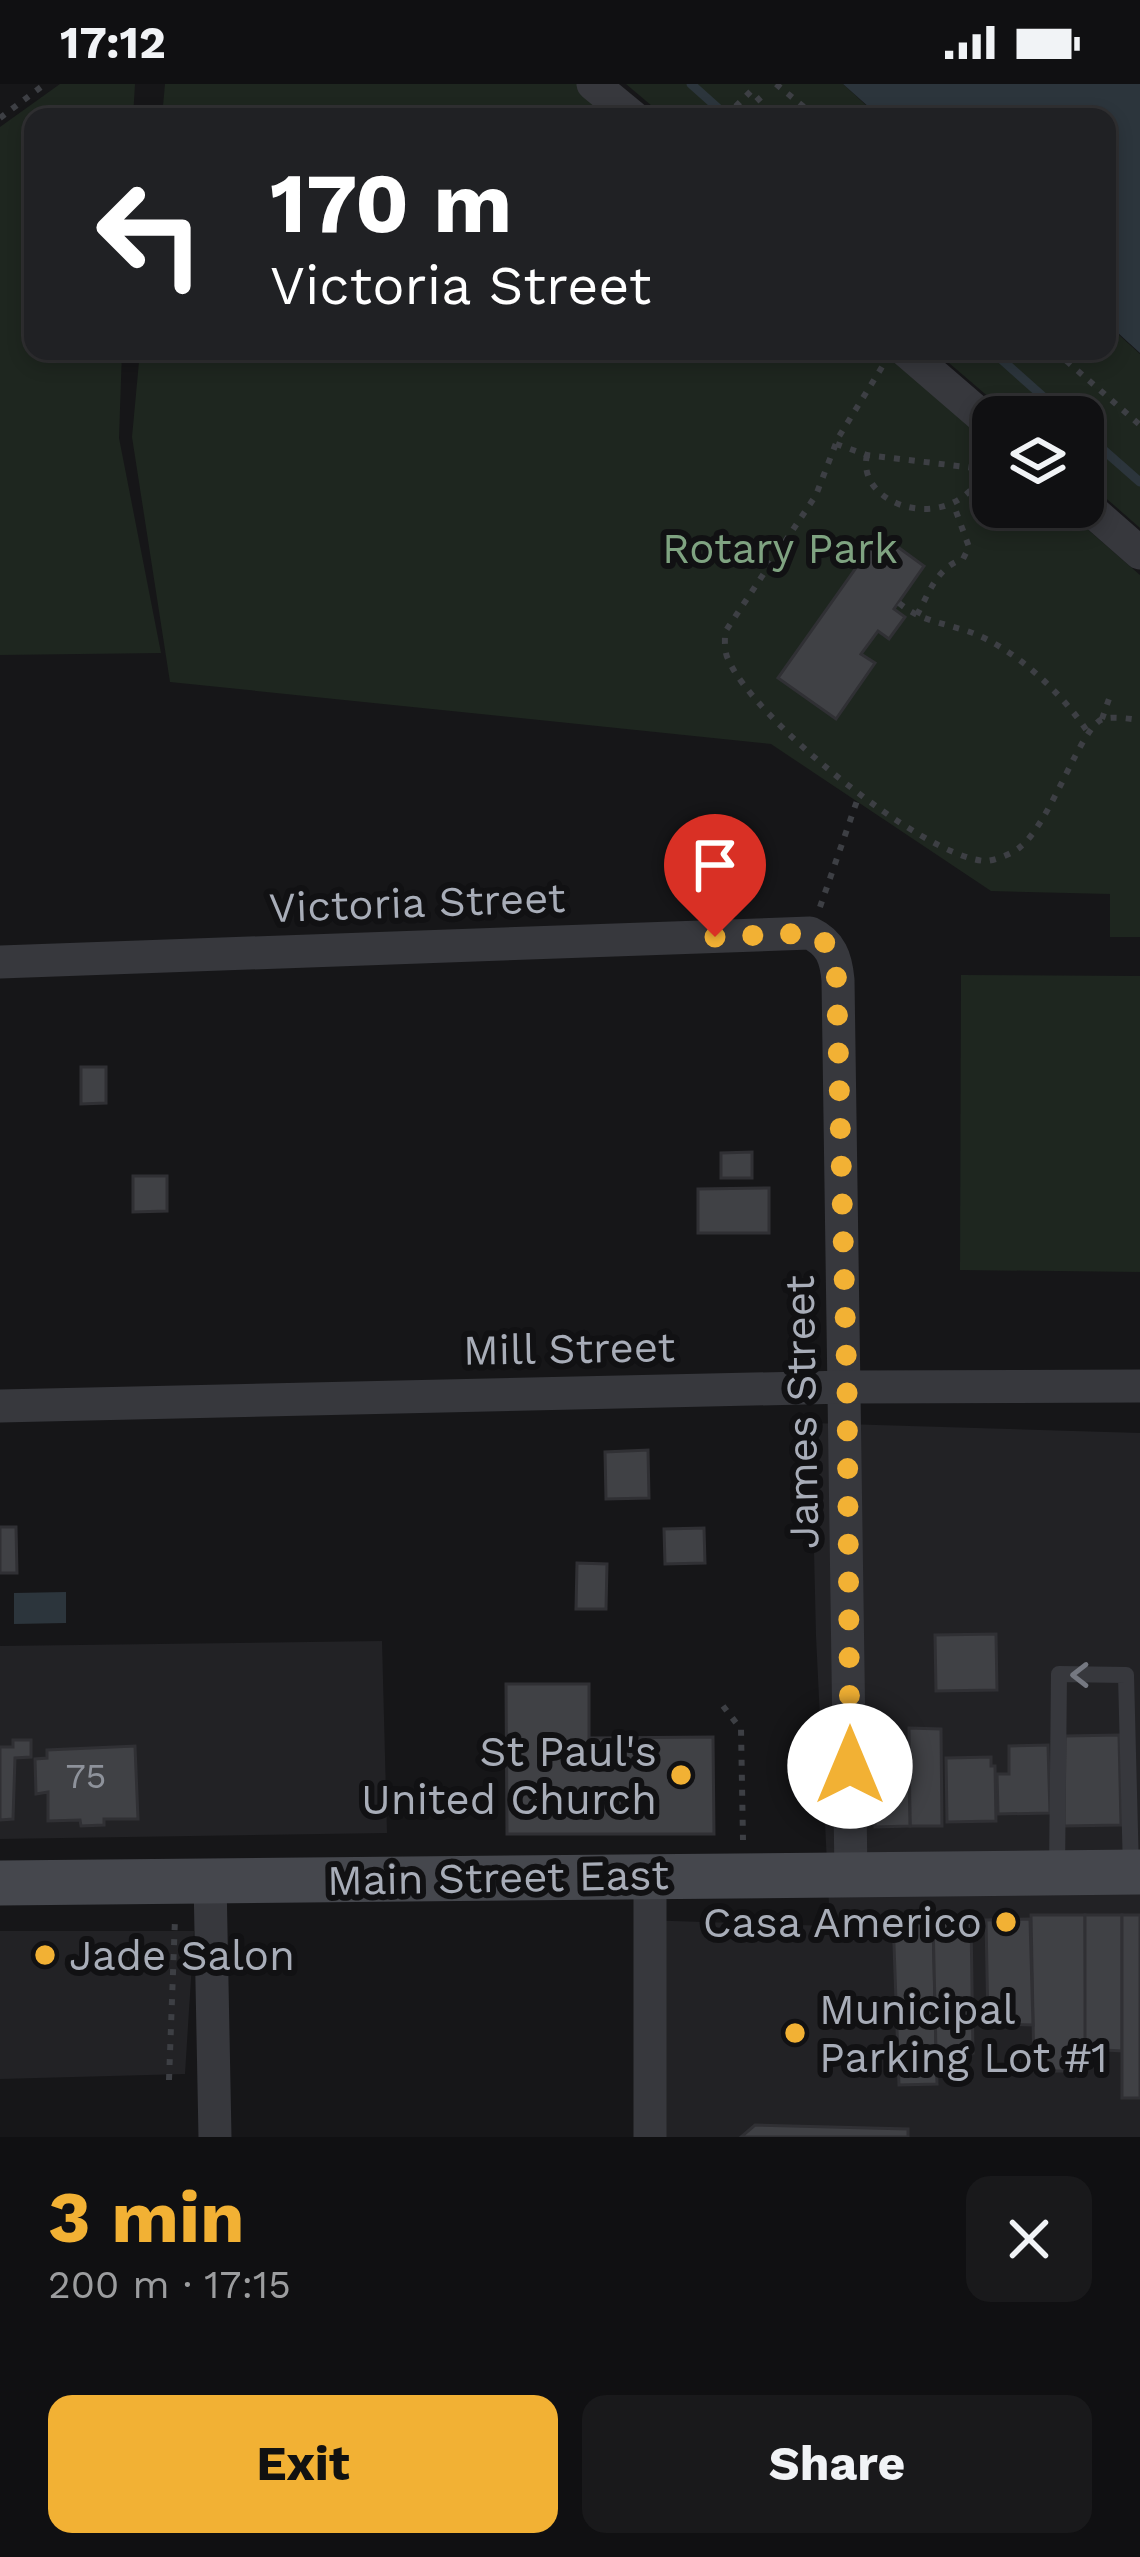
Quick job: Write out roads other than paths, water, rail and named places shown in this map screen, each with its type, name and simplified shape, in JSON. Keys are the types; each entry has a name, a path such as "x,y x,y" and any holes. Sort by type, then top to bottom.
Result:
{"main road":[{"name":"Main Street East","path":"0,1883 1136,1872"}],"street":[{"path":"593,84 622,108"},
{"path":"916,360 972,408"},
{"path":"1104,521 1140,553"},
{"name":"Victoria Street","path":"0,962 810,933 822,938 831,950"},
{"name":"James Street","path":"831,950 838,980 847,1387 851,1875"},
{"name":"Mill Street","path":"0,1406 847,1387 1140,1386"},
{"path":"650,1875 650,2137"},
{"path":"210,1880 215,2137"}],"lane":[{"path":"1057,1873 1059,1674 1126,1675 1136,1872"}],"waterway":[{"path":"691,84 718,108"},
{"path":"1002,360 1042,396"},
{"path":"1104,450 1140,482"}],"place":[{"name":"St Paul's United Church","path":"681,1775"},
{"name":"Casa Americo","path":"1006,1922"},
{"name":"Jade Salon","path":"45,1955"},
{"name":"Municipal Parking Lot #1","path":"795,2033"}],"park label":[{"name":"Rotary Park","path":"780,548"}]}
